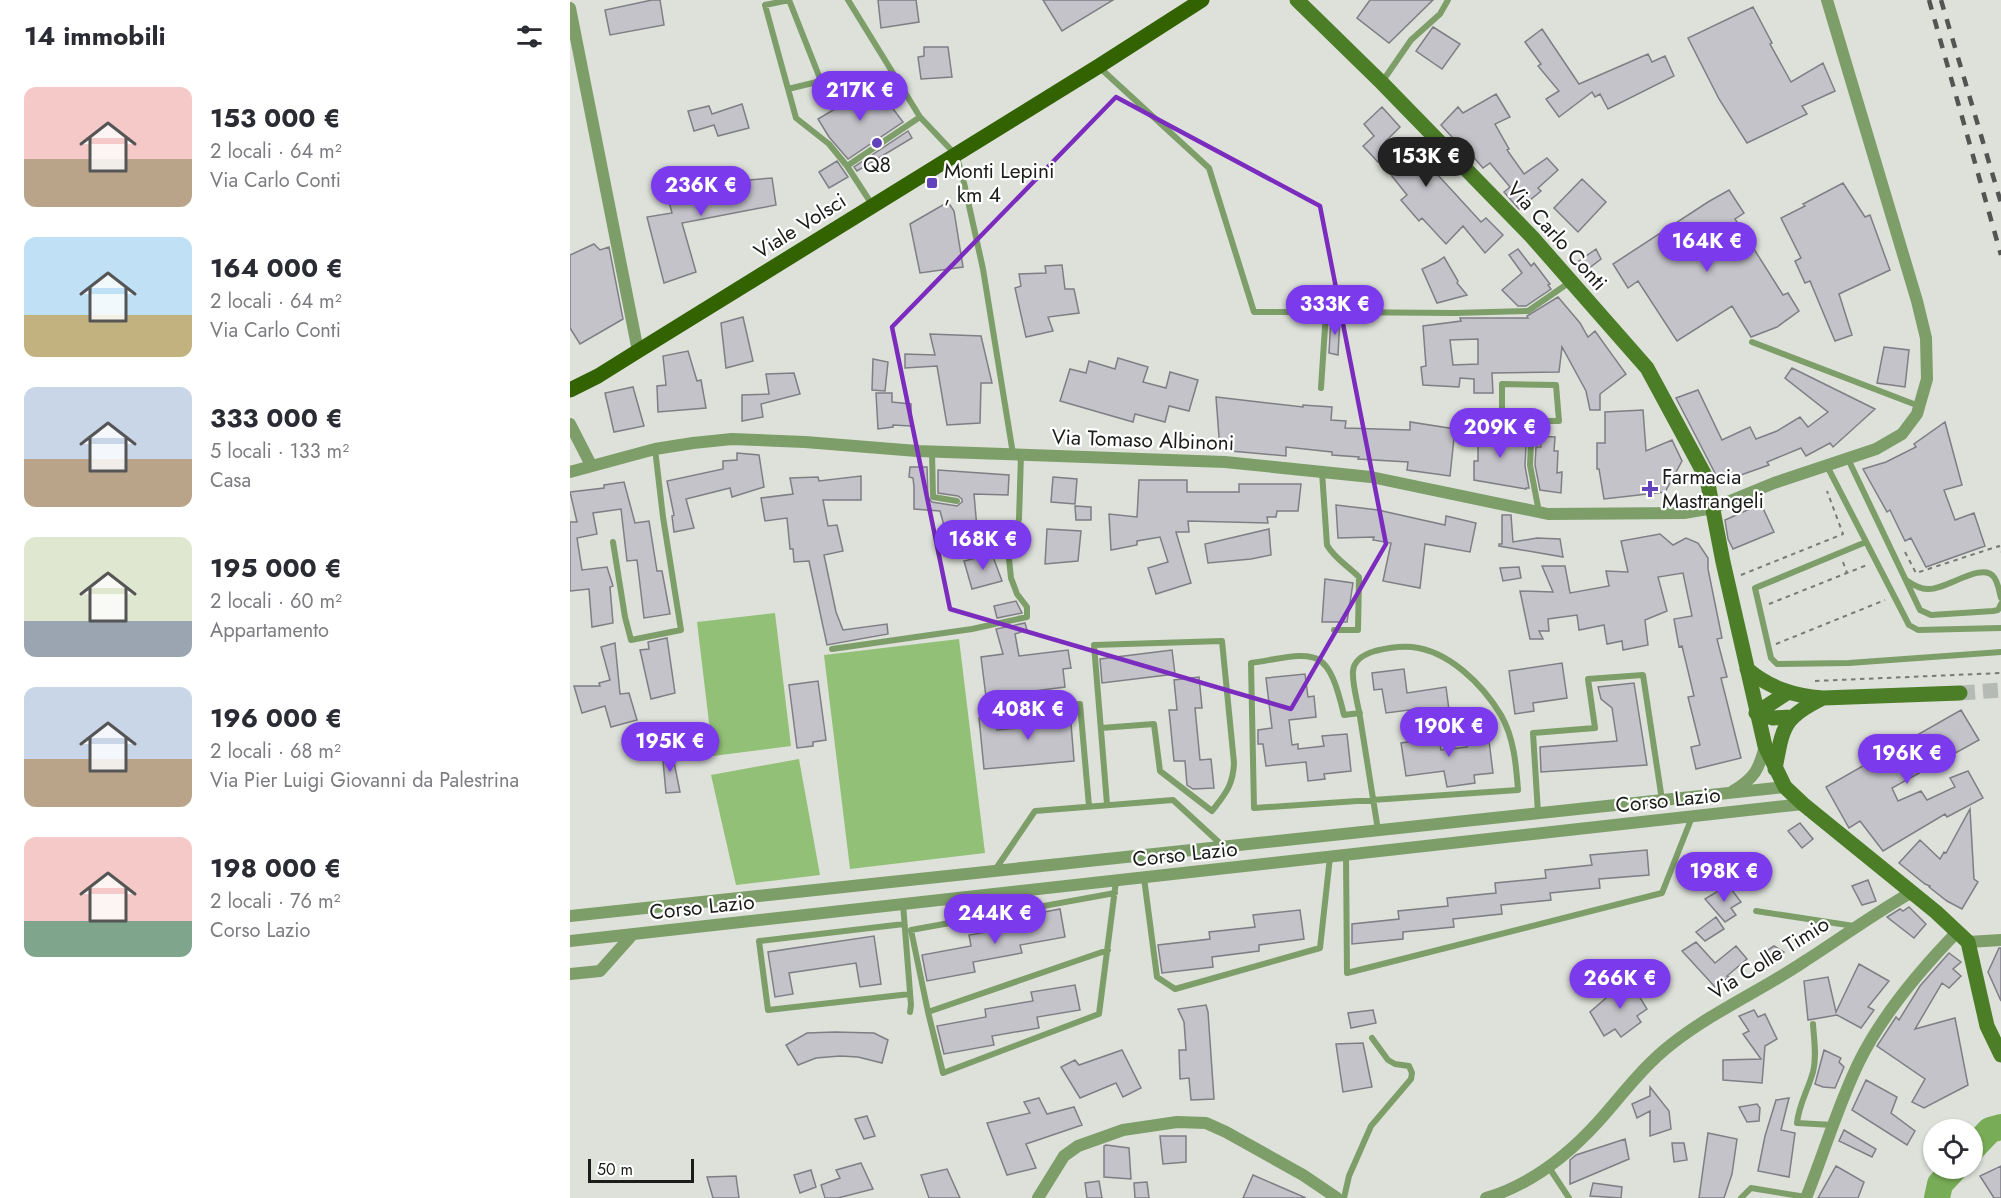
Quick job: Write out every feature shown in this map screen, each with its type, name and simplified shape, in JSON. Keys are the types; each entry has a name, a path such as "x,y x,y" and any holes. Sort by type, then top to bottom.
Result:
{"main road":[{"name":"Viale Volsci","path":"570,390 598,376 1202,0"}],"street":[{"name":"Via Carlo Conti","path":"1297,0 1382,82 1532,237 1647,368 1707,479 1756,713 1765,746 1785,787 1963,936"},
{"name":"Via Tomaso Albinoni","path":"570,472 655,449 732,439 932,452 1225,462 1371,477 1548,514 1684,513 1713,508 1774,483 1876,449 1902,434 1917,414 1928,379 1926,338 1827,0"},
{"path":"570,8 638,351"},
{"path":"570,424 591,465"},
{"path":"1747,669 1760,680 1786,693 1823,698 1960,693"},
{"path":"1756,713 1786,693"},
{"path":"1775,769 1783,733 1791,717 1823,698"},
{"path":"1756,713 1773,718 1791,717"},
{"name":"Corso Lazio","path":"1730,793 1747,782 1759,768 1765,746"},
{"name":"Corso Lazio","path":"576,915 1785,787"},
{"name":"Corso Lazio","path":"570,941 903,904 1116,887 1143,878 1803,804"},
{"name":"Via Colle Timio","path":"1486,1198 1529,1180 1562,1157 1596,1124 1652,1060 1673,1043 1912,892"},
{"path":"570,906 576,915"},
{"path":"570,974 600,971 633,934"},
{"path":"1963,936 1987,1026 2001,1055"},
{"path":"1806,1197 1859,1062 1874,1035 1914,980 1963,936 2001,940"},
{"path":"1038,1198 1064,1156 1078,1146 1123,1130 1177,1122 1206,1123 1226,1132 1304,1175 1336,1198"}],"lane":[{"path":"788,89 821,81 789,0 765,5 788,89 796,118 829,144 847,166 873,206"},
{"path":"832,649 972,629 1027,617 1027,607 1017,594 1011,579 1009,559 1019,519 1017,455 983,269 962,174 956,155 920,117 848,0"},
{"path":"1382,82 1411,40 1440,14 1448,0"},
{"path":"1099,66 1209,168 1254,312 1528,311 1571,281"},
{"path":"847,166 920,117"},
{"path":"1321,388 1326,312"},
{"path":"1752,342 1919,406"},
{"path":"1502,384 1556,385 1559,421 1532,421 1502,422 1502,384"},
{"path":"1532,421 1530,465 1539,512"},
{"path":"613,543 631,640 681,630 655,449"},
{"path":"932,452 933,497 957,501"},
{"path":"1848,459 1920,610 1931,615 1993,611 1998,610 2001,604"},
{"path":"1823,468 1866,542 1905,620 1918,630 2001,628"},
{"path":"1322,472 1327,544 1331,553 1347,564 1359,577 1358,630 1334,630"},
{"path":"1866,542 1755,588 1771,658 1777,664 1850,663 2001,652"},
{"path":"1905,579 1924,590 1935,589 1982,571 1990,573 1995,578 2001,598"},
{"path":"1101,728 1154,724 1160,771 1212,811 1231,787 1234,776 1222,641 1094,645 1107,804"},
{"path":"1360,713 1344,715 1331,673 1317,657 1304,655 1251,663 1254,808 1373,799 1518,790 1515,758 1501,715 1483,692 1454,664 1413,647 1384,649 1368,653 1357,660 1353,671 1360,713 1373,799 1378,830"},
{"path":"1539,813 1533,733 1595,728 1588,679 1643,675 1662,800"},
{"path":"1031,707 1080,704 1089,806"},
{"path":"994,871 1035,811 1173,800 1223,847"},
{"path":"1346,855 1347,973 1662,894 1692,817"},
{"path":"1143,878 1157,976 1175,988 1320,948 1330,857"},
{"path":"1116,887 1099,1014 943,1073 910,930 1116,887"},
{"path":"903,904 910,1012"},
{"path":"1756,911 1854,927"},
{"path":"904,924 759,941 768,1010 910,994"},
{"path":"928,1012 1108,950"},
{"path":"1813,1024 1815,1058 1807,1089 1799,1107 1797,1123 1834,1125"},
{"path":"1344,1198 1349,1176 1371,1126 1411,1079 1412,1073 1409,1066 1395,1064 1388,1060 1372,1038"},
{"path":"1548,1166 1569,1198"},
{"path":"1742,1198 1751,1188 1806,1197"}],"path":[{"path":"1741,575 1843,534 1823,468"},
{"path":"1905,552 1916,573 1999,546 2001,552"},
{"path":"1760,608 1870,564"},
{"path":"1768,647 1888,599"}],"highlighted area":[{"path":"1116,97 1320,206 1386,544 1291,709 950,609 892,327"}],"green space":[{"path":"775,613 791,746 713,756 697,622"},
{"path":"959,639 985,853 850,869 824,655"},
{"path":"799,759 820,875 736,885 711,775"}],"building":[{"path":"660,0 664,25 610,35 605,10"},
{"path":"878,0 916,0 919,22 881,28"},
{"path":"1043,0 1113,0 1062,31"},
{"path":"1370,0 1433,0 1389,43 1357,18"},
{"path":"1753,7 1791,82 1823,63 1835,91 1802,106 1807,114 1747,143 1719,99 1688,38"},
{"path":"1433,27 1460,44 1442,69 1416,51"},
{"path":"1542,29 1579,84 1648,54 1652,62 1665,56 1674,76 1608,109 1600,94 1595,97 1592,92 1559,117 1546,99 1559,91 1538,66 1541,64 1525,42"},
{"path":"924,47 948,47 952,77 921,79 918,57 924,56"},
{"path":"875,85 903,122 848,159 829,137 818,119"},
{"path":"1496,94 1510,117 1495,124 1509,149 1507,150 1524,174 1547,158 1558,170 1538,188 1541,191 1519,209 1504,192 1510,187 1490,163 1483,168 1441,125 1458,107 1463,113"},
{"path":"742,104 749,128 718,136 714,125 694,131 688,111 709,106 712,114"},
{"path":"1382,107 1400,127 1385,142 1401,160 1414,149 1481,222 1486,218 1503,235 1485,253 1463,226 1446,244 1422,218 1419,221 1401,200 1407,195 1380,161 1378,162 1363,146 1374,136 1364,124"},
{"path":"908,131 912,138 857,171 854,167"},
{"path":"837,161 848,177 829,188 819,172"},
{"path":"772,178 776,205 682,223 696,272 664,283 647,217 672,213 665,187"},
{"path":"1582,179 1606,202 1578,232 1554,208"},
{"path":"1843,183 1865,217 1870,215 1890,270 1839,294 1852,335 1835,341 1810,281 1805,283 1795,261 1801,258 1781,218"},
{"path":"1729,190 1744,213 1735,219 1783,295 1788,293 1799,311 1777,327 1751,337 1732,306 1677,341 1638,281 1628,288 1613,264"},
{"path":"948,202 954,211 963,267 920,273 910,224"},
{"path":"594,244 600,250 609,247 623,319 580,344 570,328 570,255"},
{"path":"1518,249 1531,266 1534,263 1550,284 1548,285 1551,289 1526,306 1518,306 1502,290 1522,273 1509,255"},
{"path":"1596,249 1601,259 1584,272 1576,263"},
{"path":"1444,257 1457,283 1467,295 1437,303 1422,269"},
{"path":"1062,265 1065,289 1074,289 1079,313 1048,317 1053,331 1026,337 1015,288 1021,286 1019,274 1046,273 1045,266"},
{"path":"1558,297 1580,323 1588,337 1595,331 1626,374 1600,394 1600,410 1590,410 1586,391 1562,347 1559,372 1492,373 1493,393 1474,393 1474,379 1460,378 1459,387 1423,385 1421,367 1426,366 1423,326 1461,321 1460,318 1528,318 1527,316","holes":["1478,339 1478,364 1453,365 1450,340"]},
{"path":"743,317 753,361 726,368 721,323"},
{"path":"1331,317 1340,317 1338,355 1329,353"},
{"path":"930,334 981,336 992,383 981,383 980,423 947,425 937,366 905,368 905,354 935,355"},
{"path":"1884,347 1909,350 1905,387 1877,383"},
{"path":"688,351 697,381 701,380 706,408 658,412 657,386 666,385 663,356"},
{"path":"1118,358 1148,367 1143,382 1166,388 1170,372 1198,380 1189,411 1169,406 1165,422 1135,414 1133,422 1060,401 1070,369 1086,373 1089,361 1115,369"},
{"path":"873,359 888,362 885,391 872,390"},
{"path":"1792,368 1875,409 1833,447 1830,443 1806,456 1801,448 1767,462 1769,465 1724,481 1717,477 1676,398 1698,390 1722,440 1750,427 1756,439 1777,431 1800,417 1808,427 1828,412 1785,378"},
{"path":"794,373 800,394 761,404 763,417 742,421 742,395 769,394 766,374"},
{"path":"633,387 644,426 614,432 605,393"},
{"path":"876,393 892,393 892,402 911,404 911,426 893,425 893,427 878,429"},
{"path":"1216,397 1303,407 1303,405 1332,407 1331,420 1346,421 1345,428 1410,430 1410,422 1455,429 1450,476 1407,470 1408,462 1358,459 1359,457 1332,455 1332,452 1286,447 1286,456 1220,450"},
{"path":"1643,410 1646,451 1672,440 1682,461 1665,492 1604,499 1599,469 1597,469 1597,443 1605,443 1605,412"},
{"path":"1945,422 1962,485 1944,490 1955,520 1974,513 1985,546 1926,567 1911,538 1905,541 1890,510 1887,512 1863,469 1886,462 1916,447 1914,444"},
{"path":"1478,426 1508,428 1509,445 1526,446 1525,466 1529,488 1474,480 1474,461 1478,461"},
{"path":"1539,436 1555,437 1554,451 1558,451 1557,473 1562,472 1561,493 1540,490 1535,465 1536,447 1541,447"},
{"path":"737,453 759,455 764,487 732,497 730,488 686,499 694,528 674,532 672,516 674,515 667,481 723,469 723,461 737,460"},
{"path":"910,467 927,467 928,497 932,502 957,506 962,502 958,496 938,493 938,470 1009,475 1008,495 974,494 978,540 948,540 940,511 914,509 914,487 913,478 909,477"},
{"path":"861,476 861,500 823,500 828,526 837,525 843,551 824,555 836,612 843,630 887,624 888,634 827,645 809,561 794,562 793,549 790,549 787,518 765,521 761,498 793,494 790,478 818,477 819,481"},
{"path":"1053,477 1077,479 1075,504 1051,502"},
{"path":"1139,480 1187,480 1187,492 1239,492 1239,484 1301,484 1298,511 1277,511 1276,517 1267,517 1268,523 1188,521 1189,532 1176,532 1191,583 1156,594 1148,568 1168,562 1160,537 1137,541 1137,545 1111,550 1109,514 1137,517"},
{"path":"624,482 635,523 649,521 657,571 662,571 670,614 644,618 637,560 627,561 621,509 593,513 597,534 577,538 582,570 607,567 613,586 610,587 613,623 592,627 589,589 570,591 570,522 577,522 570,492 604,488 604,485"},
{"path":"1761,504 1774,532 1733,549 1728,539 1725,520"},
{"path":"1336,505 1378,510 1445,525 1446,516 1476,523 1470,552 1425,544 1420,588 1383,581 1391,543 1373,540 1374,537 1338,538"},
{"path":"1075,506 1091,507 1091,520 1076,520"},
{"path":"1502,515 1511,515 1513,542 1537,538 1560,539 1563,557 1499,546 1502,544"},
{"path":"1047,529 1081,531 1078,561 1045,564"},
{"path":"1269,529 1271,555 1208,563 1205,544"},
{"path":"1660,534 1673,545 1686,538 1698,543 1708,558 1708,569 1722,638 1717,639 1727,677 1721,678 1741,758 1696,769 1691,747 1700,745 1688,697 1694,696 1682,646 1679,647 1674,619 1692,616 1683,573 1658,577 1667,611 1645,620 1648,645 1623,650 1622,641 1607,644 1604,625 1579,630 1577,615 1548,619 1549,631 1539,631 1543,639 1530,639 1520,591 1553,592 1542,566 1565,566 1570,593 1609,586 1606,571 1628,572 1621,541"},
{"path":"992,554 1002,581 972,589 964,561"},
{"path":"1519,567 1521,578 1503,581 1500,568"},
{"path":"1325,579 1353,583 1347,622 1322,622"},
{"path":"1016,601 1022,613 997,618 994,606"},
{"path":"1025,623 1027,630 1015,634 1019,656 1068,650 1071,668 1063,669 1065,687 986,697 981,657 1003,654 996,629"},
{"path":"667,638 675,693 651,699 640,650 649,649 648,642"},
{"path":"615,643 620,694 629,693 637,720 611,727 605,706 582,713 574,686 600,686 599,683 610,680 601,647"},
{"path":"1172,650 1175,674 1102,683 1100,659"},
{"path":"1562,663 1567,698 1533,703 1534,711 1515,714 1509,671"},
{"path":"1404,669 1407,693 1446,687 1449,710 1454,709 1456,722 1427,726 1425,708 1386,713 1382,689 1374,690 1372,673"},
{"path":"1305,674 1308,697 1314,696 1316,717 1289,720 1292,745 1298,744 1298,749 1324,746 1322,736 1347,734 1351,771 1324,774 1325,779 1308,781 1306,762 1266,766 1263,744 1258,744 1258,730 1272,728 1266,678"},
{"path":"1199,677 1202,708 1195,708 1200,760 1211,759 1214,788 1193,789 1187,785 1185,761 1174,761 1169,710 1177,710 1174,680"},
{"path":"818,681 826,740 813,742 813,746 797,748 789,685"},
{"path":"1634,683 1647,765 1541,772 1540,747 1617,741 1612,708 1601,699 1598,687"},
{"path":"1961,710 1979,740 1892,788 1898,801 1921,791 1927,800 1955,787 1950,778 1968,771 1983,798 1947,817 1945,814 1883,851 1860,821 1849,828 1826,787"},
{"path":"1070,711 1074,761 984,769 979,718 996,717 997,730 1021,728 1020,716"},
{"path":"1438,730 1441,750 1467,747 1466,736 1488,733 1493,773 1474,775 1475,783 1447,787 1444,771 1406,776 1401,743 1423,740 1422,732"},
{"path":"662,750 672,752 680,792 666,793"},
{"path":"1970,809 1974,879 1978,882 1962,909 1947,901 1899,863 1920,840 1940,859 1944,852 1946,853"},
{"path":"1800,823 1813,839 1802,848 1788,831"},
{"path":"1647,850 1649,875 1599,879 1600,888 1550,893 1551,900 1501,905 1502,914 1453,919 1454,927 1403,932 1403,939 1352,944 1352,924 1399,919 1398,911 1448,906 1447,898 1496,893 1495,883 1546,878 1545,870 1592,865 1590,855"},
{"path":"1868,880 1876,901 1862,905 1852,886"},
{"path":"1728,885 1741,902 1731,908 1736,915 1725,922 1705,899"},
{"path":"1909,907 1926,924 1914,938 1887,917 1900,909 1903,911"},
{"path":"1060,909 1065,937 1020,945 1022,953 973,962 975,972 927,981 922,955 971,946 969,935 1015,927 1013,918"},
{"path":"1300,910 1304,939 1259,945 1259,951 1212,957 1213,967 1162,973 1158,945 1210,939 1209,932 1255,927 1253,915"},
{"path":"1716,917 1724,929 1705,941 1696,932"},
{"path":"874,936 881,984 860,987 856,963 789,973 793,994 775,997 768,952"},
{"path":"1696,942 1715,963 1736,946 1747,959 1715,987 1682,951"},
{"path":"1774,946 1784,952 1766,966 1760,955"},
{"path":"2001,948 2001,1001 1988,972"},
{"path":"1949,953 1961,962 1953,969 1961,976 1949,988 1942,983 1915,1029 1955,1018 1968,1085 1924,1108 1912,1102 1925,1079 1877,1046 1896,1017 1899,1020 1920,986"},
{"path":"1859,964 1889,981 1868,1007 1874,1010 1861,1028 1837,1015 1808,1020 1804,981 1828,977 1836,1012"},
{"path":"1628,979 1647,1009 1637,1016 1641,1022 1621,1037 1615,1029 1604,1036 1590,1012"},
{"path":"1075,985 1080,1010 1037,1017 1039,1028 992,1036 994,1045 944,1054 937,1026 986,1017 985,1009 1033,1001 1031,992"},
{"path":"1206,1005 1214,1099 1191,1100 1189,1078 1180,1079 1179,1050 1186,1050 1184,1022 1178,1009"},
{"path":"1373,1010 1376,1023 1351,1028 1348,1013"},
{"path":"1754,1010 1758,1017 1765,1014 1777,1039 1765,1046 1762,1083 1723,1080 1723,1060 1761,1059 1743,1034 1749,1031 1739,1016"},
{"path":"807,1033 874,1033 888,1040 882,1063 858,1057 840,1056 816,1058 798,1065 786,1045"},
{"path":"1363,1043 1372,1087 1343,1092 1336,1044"},
{"path":"1122,1050 1141,1088 1123,1097 1116,1083 1080,1098 1061,1067 1075,1060 1079,1065"},
{"path":"1824,1050 1841,1058 1839,1062 1844,1067 1835,1088 1815,1084"},
{"path":"1866,1080 1897,1097 1891,1113 1915,1131 1907,1145 1852,1110"},
{"path":"1650,1087 1669,1111 1671,1129 1650,1136 1650,1111 1637,1118 1632,1104 1650,1096"},
{"path":"1039,1098 1047,1114 1074,1107 1082,1125 1026,1144 1036,1168 1007,1175 987,1123 1030,1113 1024,1102"},
{"path":"1789,1098 1781,1130 1795,1133 1789,1177 1758,1171 1765,1136 1776,1100"},
{"path":"1757,1104 1760,1108 1759,1121 1747,1122 1739,1107"},
{"path":"867,1116 875,1136 864,1139 855,1119"},
{"path":"1844,1130 1876,1149 1872,1157 1839,1141"},
{"path":"1708,1133 1737,1139 1732,1174 1724,1198 1699,1198"},
{"path":"1160,1136 1186,1136 1186,1162 1163,1164"},
{"path":"1625,1139 1629,1159 1570,1184 1570,1160 1576,1155"},
{"path":"1672,1143 1684,1143 1687,1160 1674,1162"},
{"path":"1104,1146 1129,1148 1131,1179 1104,1177"},
{"path":"861,1163 873,1189 838,1198 825,1198 821,1185 840,1178 836,1170"},
{"path":"1836,1166 1864,1182 1858,1198 1818,1198"},
{"path":"2001,1166 2001,1198 1994,1198 1982,1179 1983,1175"},
{"path":"947,1169 960,1198 929,1198 921,1175"},
{"path":"811,1170 816,1187 800,1193 794,1175"},
{"path":"1253,1175 1306,1198 1243,1198"},
{"path":"736,1176 739,1198 713,1198 707,1177"},
{"path":"1099,1181 1102,1198 1087,1198 1085,1183"},
{"path":"1147,1182 1149,1198 1135,1198 1134,1183"},
{"path":"1593,1183 1622,1187 1621,1198 1590,1196"}],"waterway":[{"path":"1983,1137 1990,1130 2001,1127"},
{"path":"1937,1198 1940,1184 1945,1179"}],"tunnel":[{"path":"1960,693 2001,690"}],"railway":[{"path":"1929,0 2001,255"},
{"path":"1941,0 2001,203"}],"place":[{"name":"Q8","path":"877,143"},
{"name":"Monti Lepini , km 4","path":"932,183"},
{"name":"Farmacia Mastrangeli","path":"1650,489"}]}
